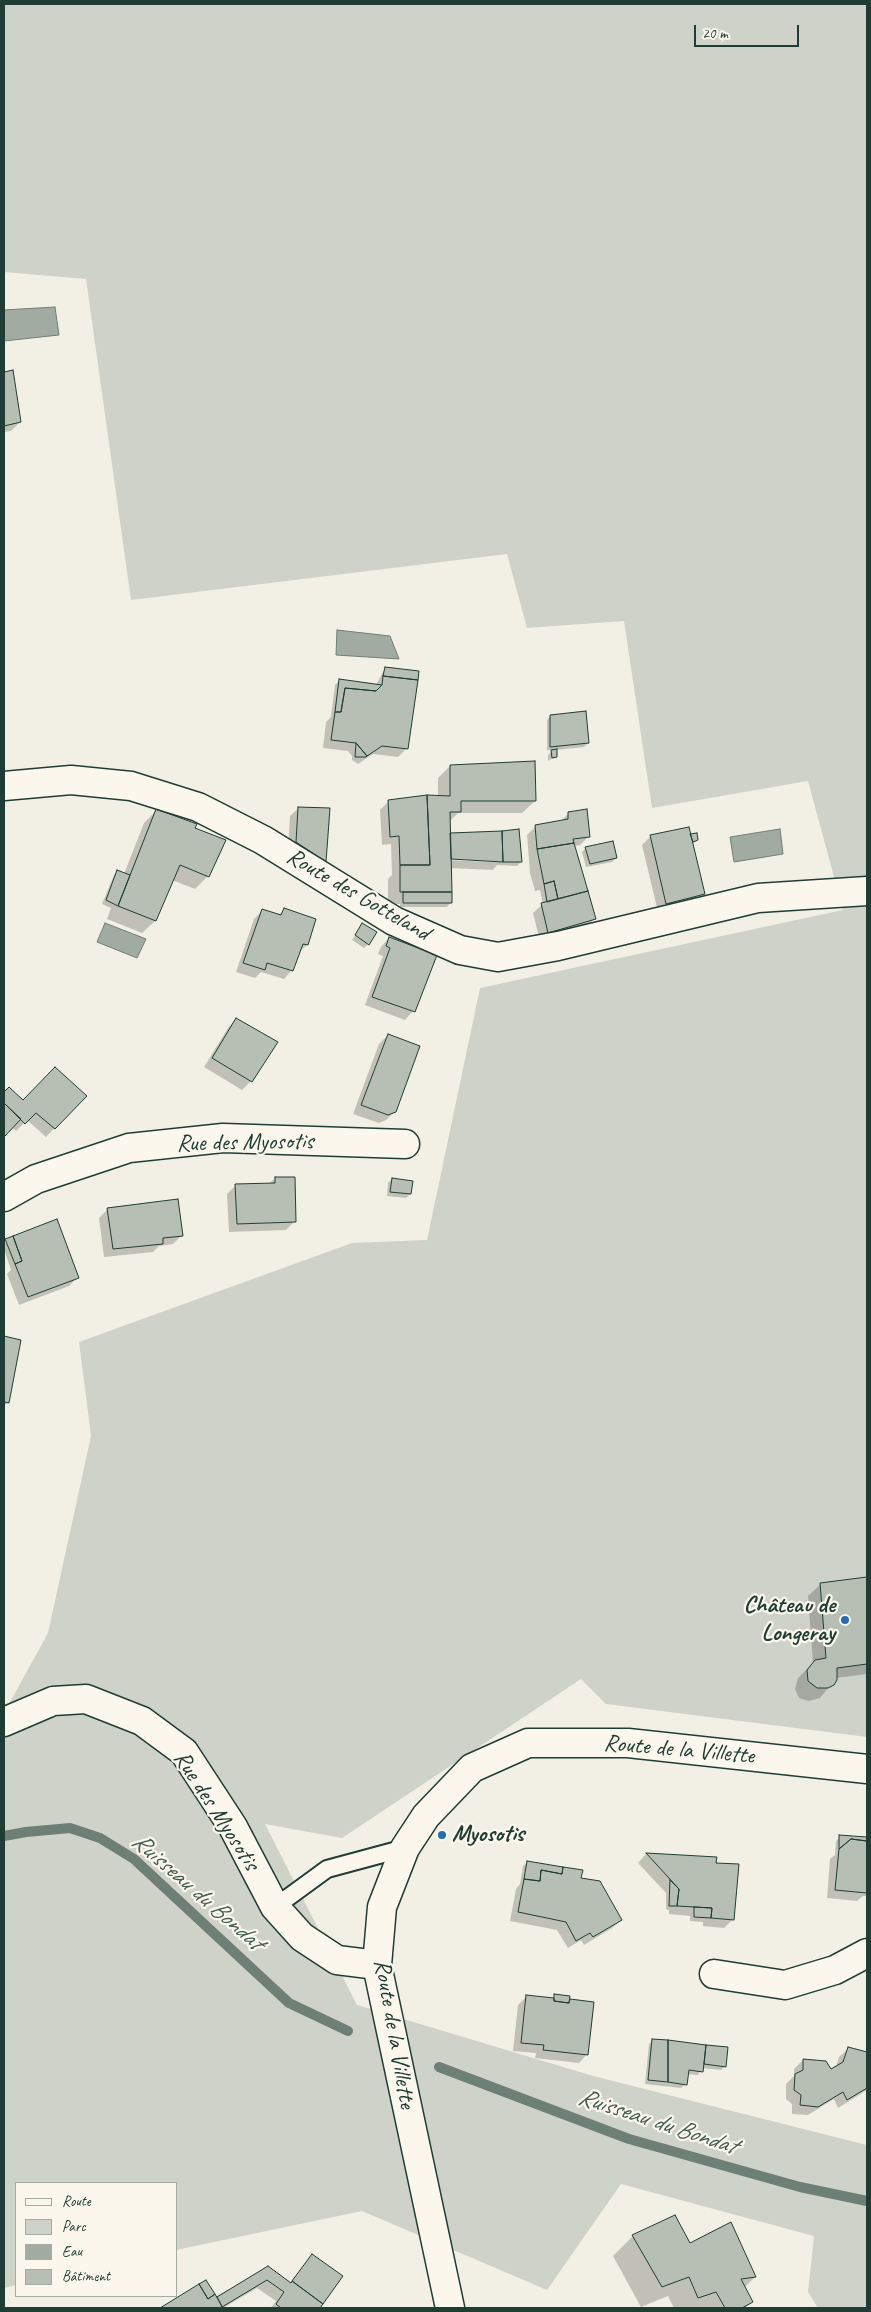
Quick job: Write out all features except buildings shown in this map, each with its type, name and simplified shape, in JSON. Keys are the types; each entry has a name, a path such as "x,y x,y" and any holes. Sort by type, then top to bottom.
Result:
{"street":[{"name":"Route des Gotteland","path":"4,786 72,780 114,784 132,786 198,807 263,840 394,921 460,950 498,957 558,946 758,898 867,891"},
{"name":"Rue des Myosotis","path":"4,1197 36,1179 129,1148 223,1138 405,1144"},
{"name":"Rue des Myosotis","path":"4,1722 53,1701 86,1698 142,1721 184,1752 233,1827 275,1907 302,1937 337,1960 377,1965"},
{"name":"Route de la Villette","path":"450,2308 377,1965 382,1907 405,1848 426,1816 472,1768 528,1742 628,1743 867,1769"},
{"path":"714,1974 785,1985 835,1970 867,1953"}],"lane":[{"path":"275,1907 327,1869 405,1848"}],"green space":[{"path":"4,4 867,4 867,1737 606,1704 581,1679 342,1838 265,1824 357,2005 593,2076 867,2145 867,2308 818,2308 808,2292 814,2236 621,2184 547,2290 362,2211 178,2250 178,2182 15,2182 15,2285 4,2288 4,1713 48,1633 91,1436 79,1342 352,1243 427,1240 480,988 843,910 808,781 652,808 624,621 527,628 507,554 131,600 86,279 4,272"}],"water":[{"path":"55,307 59,335 4,341 4,310"},
{"path":"337,630 390,636 399,659 336,655"},
{"path":"780,829 783,854 734,862 730,837"},
{"path":"105,923 146,939 137,958 97,942"}],"waterway":[{"name":"Ruisseau du Bondat","path":"4,1836 70,1828 100,1838 134,1859 289,2003 348,2031"},
{"name":"Ruisseau du Bondat","path":"439,2067 629,2139 800,2187 867,2201"}],"place":[{"name":"Château de Longeray","path":"845,1620"},
{"name":"Myosotis","path":"442,1835"}]}
